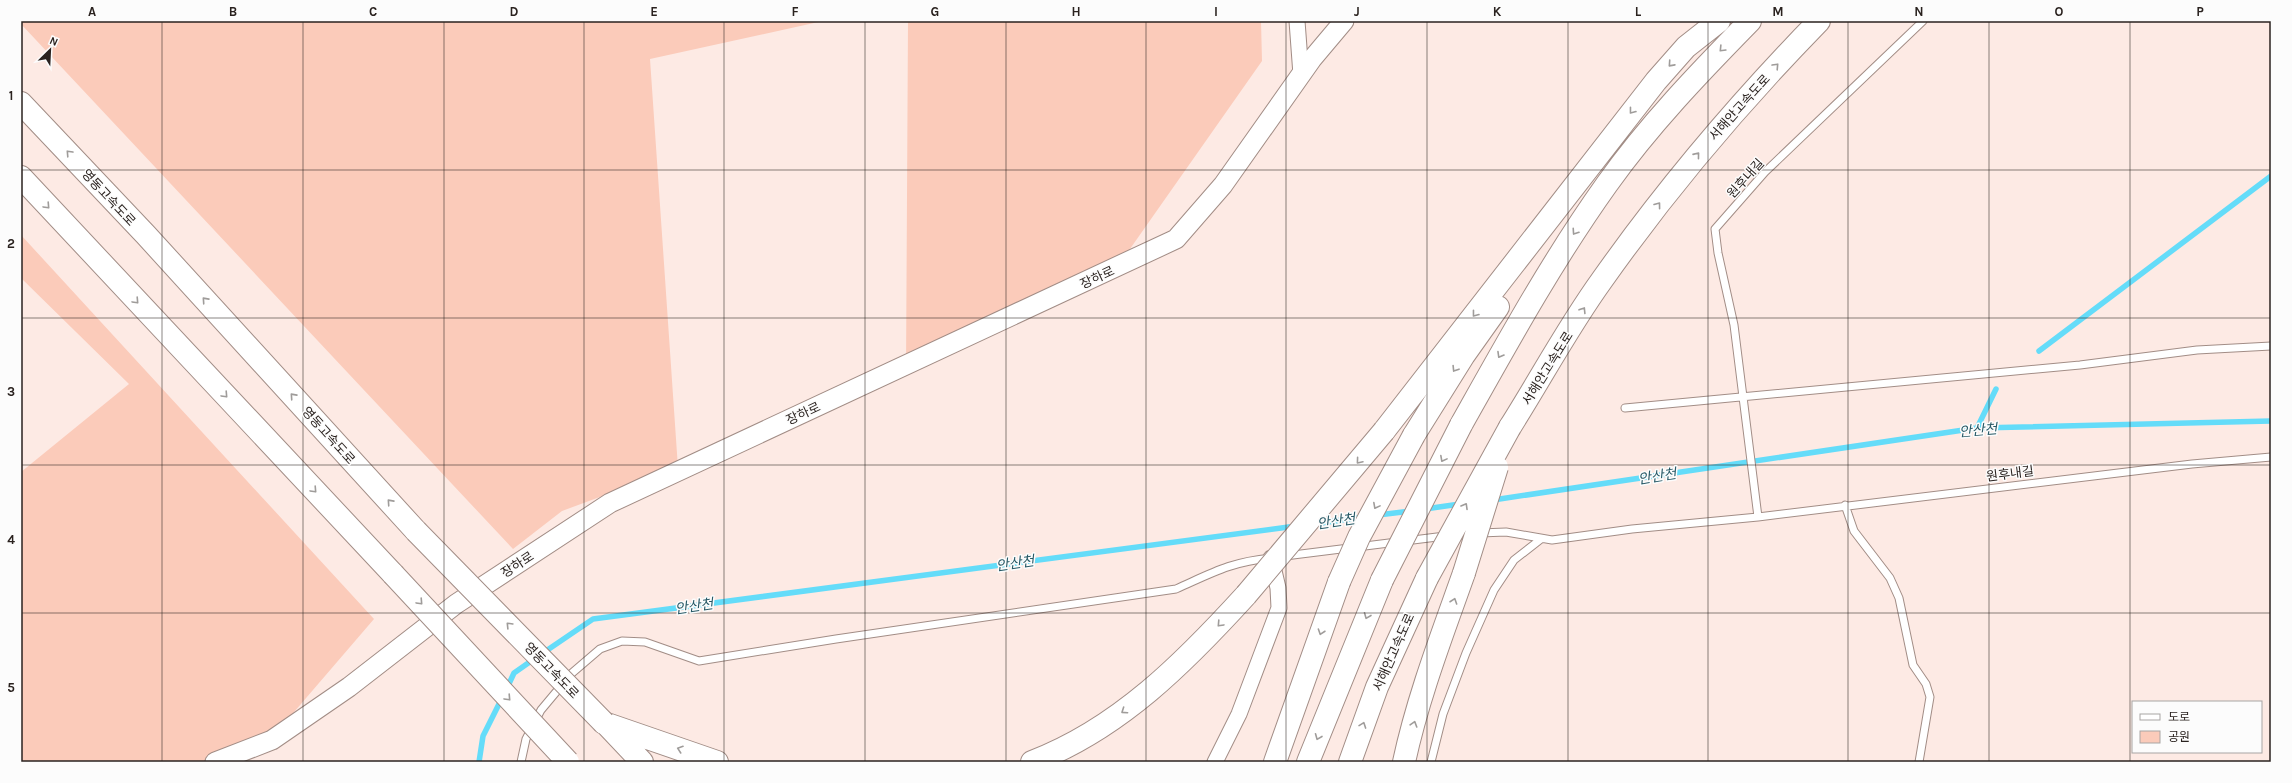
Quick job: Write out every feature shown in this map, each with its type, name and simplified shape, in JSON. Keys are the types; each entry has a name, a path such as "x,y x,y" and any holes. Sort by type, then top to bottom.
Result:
{"highway":[{"path":"1032,762 1084,738 1129,708 1201,644 1246,595 1384,431 1656,81 1686,47 1719,21"},
{"path":"1275,762 1339,582 1360,537 1414,435 1464,355 1532,258 1598,181 1695,77 1750,21"},
{"name":"서해안고속도로","path":"1350,762 1377,687 1427,578 1510,427 1601,281 1674,184 1721,126 1819,21"},
{"name":"영동고속도로","path":"21,103 146,235 416,531 642,762"},
{"path":"1308,762 1382,580 1461,425 1543,280 1606,184 1664,111"},
{"path":"21,177 568,762"},
{"path":"1404,762 1410,734 1464,573 1510,427"},
{"path":"604,723 717,762"}],"street":[{"path":"1297,21 1301,75"},
{"name":"장하로","path":"215,762 272,740 349,687 456,604 610,503 1176,239 1223,184 1301,75 1344,21"},
{"path":"1215,762 1239,714 1279,608 1278,588 1271,558"}],"lane":[{"name":"원후내길","path":"1758,513 1734,325 1718,253 1715,229 1765,172 1923,21"},
{"path":"1626,408 2080,365 2197,350 2271,346"},
{"name":"원후내길","path":"521,762 526,740 541,710 572,674 600,649 622,641 645,642 699,661 836,639 1176,589 1218,569 1245,560 1461,534 1506,532 1552,540 1758,513 1845,505 2192,464 2271,457"},
{"path":"1845,505 1854,531 1890,578 1900,598 1913,664 1926,684 1930,697 1919,762"},
{"path":"1431,762 1443,714 1466,653 1494,590 1514,560 1541,539"}],"green space":[{"path":"21,21 823,21 650,59 678,468 562,511 513,549 21,24"},
{"path":"908,21 1261,21 1262,61 1118,266 906,371"},
{"path":"21,235 374,619 276,733 202,762 21,762 21,472 129,384 21,278"}],"waterway":[{"path":"2039,351 2271,176"},
{"path":"1977,428 1996,389"},
{"name":"안산천","path":"1493,500 1977,428 2271,421"},
{"name":"안산천","path":"1425,509 1460,504"},
{"name":"안산천","path":"1378,515 1411,511"},
{"name":"안산천","path":"1314,524 1363,517"},
{"name":"안산천","path":"543,653 593,619 1296,526"},
{"name":"안산천","path":"507,688 514,673 534,659"},
{"name":"안산천","path":"479,762 483,736 502,698"}]}
